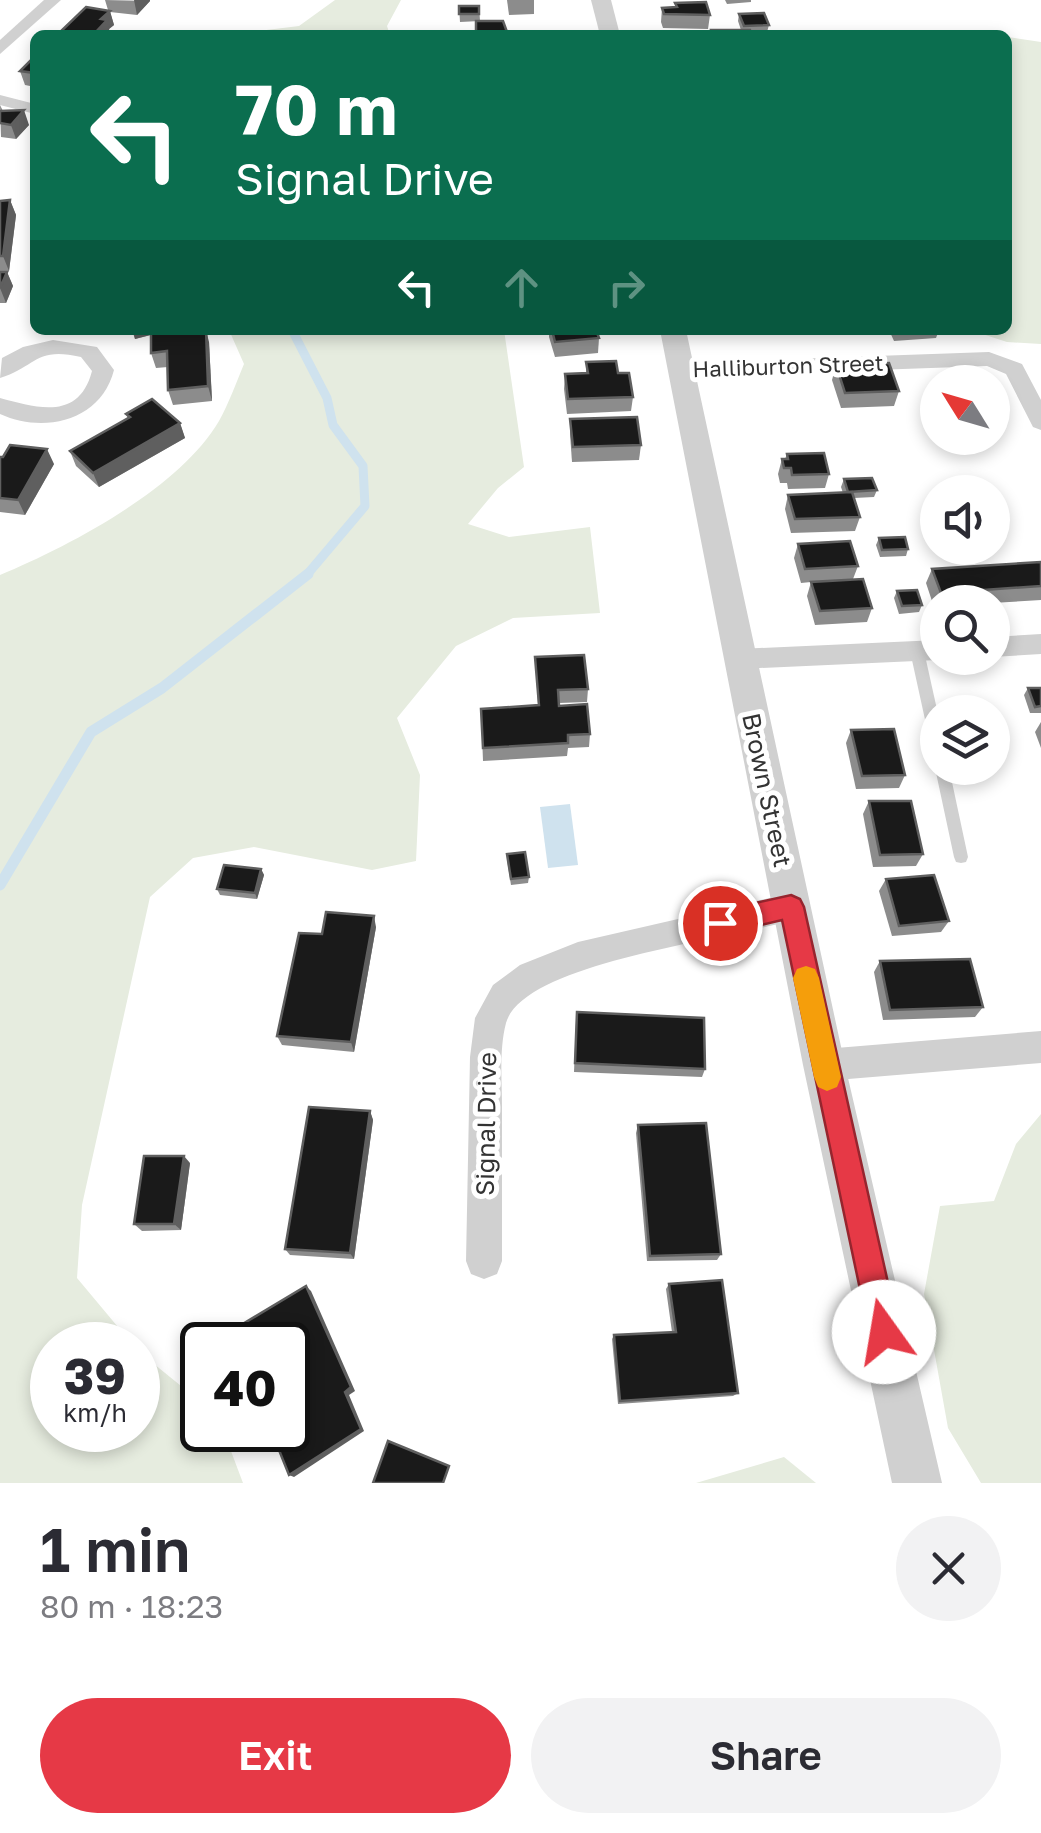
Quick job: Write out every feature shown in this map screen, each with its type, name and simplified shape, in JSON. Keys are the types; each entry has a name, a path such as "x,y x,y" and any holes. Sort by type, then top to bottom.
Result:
{"street":[{"path":"0,49 54,0"},
{"path":"602,0 609,30"},
{"path":"0,100 30,108"},
{"name":"Brown Street","path":"673,335 824,1065 917,1483"},
{"path":"0,372 49,339 98,360 102,381 83,404 48,416 13,413 0,405"},
{"name":"Halliburton Street","path":"681,370 990,360 1014,369 1041,422"},
{"path":"1010,646 1041,644"},
{"path":"739,659 920,651"},
{"name":"Signal Drive","path":"484,1261 486,1058 491,1018 504,996 531,975 578,956 791,907"},
{"path":"824,1065 1041,1046"}],"lane":[{"path":"946,785 961,857"}],"shaded area":[{"path":"335,0 401,0 388,30 267,30 299,26"},
{"path":"1012,38 1041,42 1041,344 1007,342 985,335 1012,335"},
{"path":"231,335 505,335 524,467 498,488 468,524 509,537 590,527 600,613 513,618 456,646 397,718 420,775 416,861 372,870 254,847 193,858 150,897 82,1205 77,1278 114,1322 30,1322 30,1452 160,1452 160,1369 180,1385 180,1452 231,1452 243,1483 0,1483 0,575 90,531 151,492 201,446 223,414 244,364"},
{"path":"1041,1114 1041,1483 981,1483 948,1428 924,1294 940,1206 994,1201 1016,1144"},
{"path":"784,1457 816,1483 696,1483"}],"water":[{"path":"570,804 578,865 548,868 540,807"}],"building":[{"path":"706,2 710,15 664,14 662,8 677,7 675,3"},
{"path":"459,6 479,6 479,14 459,14"},
{"path":"86,7 110,11 101,19 107,20 98,30 62,30"},
{"path":"764,13 769,25 744,26 739,14"},
{"path":"476,21 503,21 506,30 476,30"},
{"path":"24,110 11,125 0,123 0,111"},
{"path":"10,200 3,256 0,256 0,201"},
{"path":"151,335 206,335 208,386 168,390 167,351 151,353"},
{"path":"553,335 599,338 555,342"},
{"path":"616,361 618,373 629,373 633,397 568,399 565,374 588,373 586,362"},
{"path":"889,363 899,391 845,393 836,365"},
{"path":"152,399 180,423 93,473 70,451 130,417 126,414"},
{"path":"637,417 641,445 573,447 570,419"},
{"path":"10,445 47,449 18,500 0,498 0,457"},
{"path":"824,453 829,474 792,475 791,468 784,468 782,459 788,459 787,454"},
{"path":"872,478 877,490 848,492 844,479"},
{"path":"852,492 860,517 795,519 788,495"},
{"path":"905,537 908,549 882,550 879,538"},
{"path":"850,541 858,566 805,569 798,544"},
{"path":"1041,562 1041,586 938,585 932,569 1010,565"},
{"path":"863,579 872,608 820,611 811,582"},
{"path":"917,590 920,605 902,606 897,591"},
{"path":"584,655 588,689 558,690 559,706 587,704 590,734 568,735 568,743 483,748 481,709 539,705 535,657"},
{"path":"1028,688 1041,688 1041,706 1035,707"},
{"path":"894,729 905,775 862,776 851,730"},
{"path":"869,801 911,801 923,854 880,855"},
{"path":"525,852 529,877 511,879 507,854"},
{"path":"224,865 261,869 255,893 217,889"},
{"path":"934,875 949,921 899,926 886,879"},
{"path":"326,912 374,916 351,1042 277,1036 299,933 322,934"},
{"path":"970,959 983,1007 890,1010 880,961"},
{"path":"577,1012 704,1018 705,1069 575,1063"},
{"path":"309,1107 370,1111 350,1253 285,1249"},
{"path":"706,1123 721,1254 650,1256 638,1125"},
{"path":"144,1156 184,1156 174,1224 134,1224"},
{"path":"722,1280 738,1393 620,1401 614,1335 676,1332 669,1284"},
{"path":"306,1286 351,1387 345,1392 361,1429 289,1475 280,1452 310,1452 310,1322 246,1322"},
{"path":"388,1441 449,1466 443,1483 373,1483"}],"waterway":[{"path":"295,335 327,398 333,425 363,466 365,506 307,575"},
{"path":"0,885 91,732 162,688 307,575"}],"slow traffic":[{"path":"806,978 827,1077"}],"route":[{"path":"720,923 791,907 884,1332"}]}
